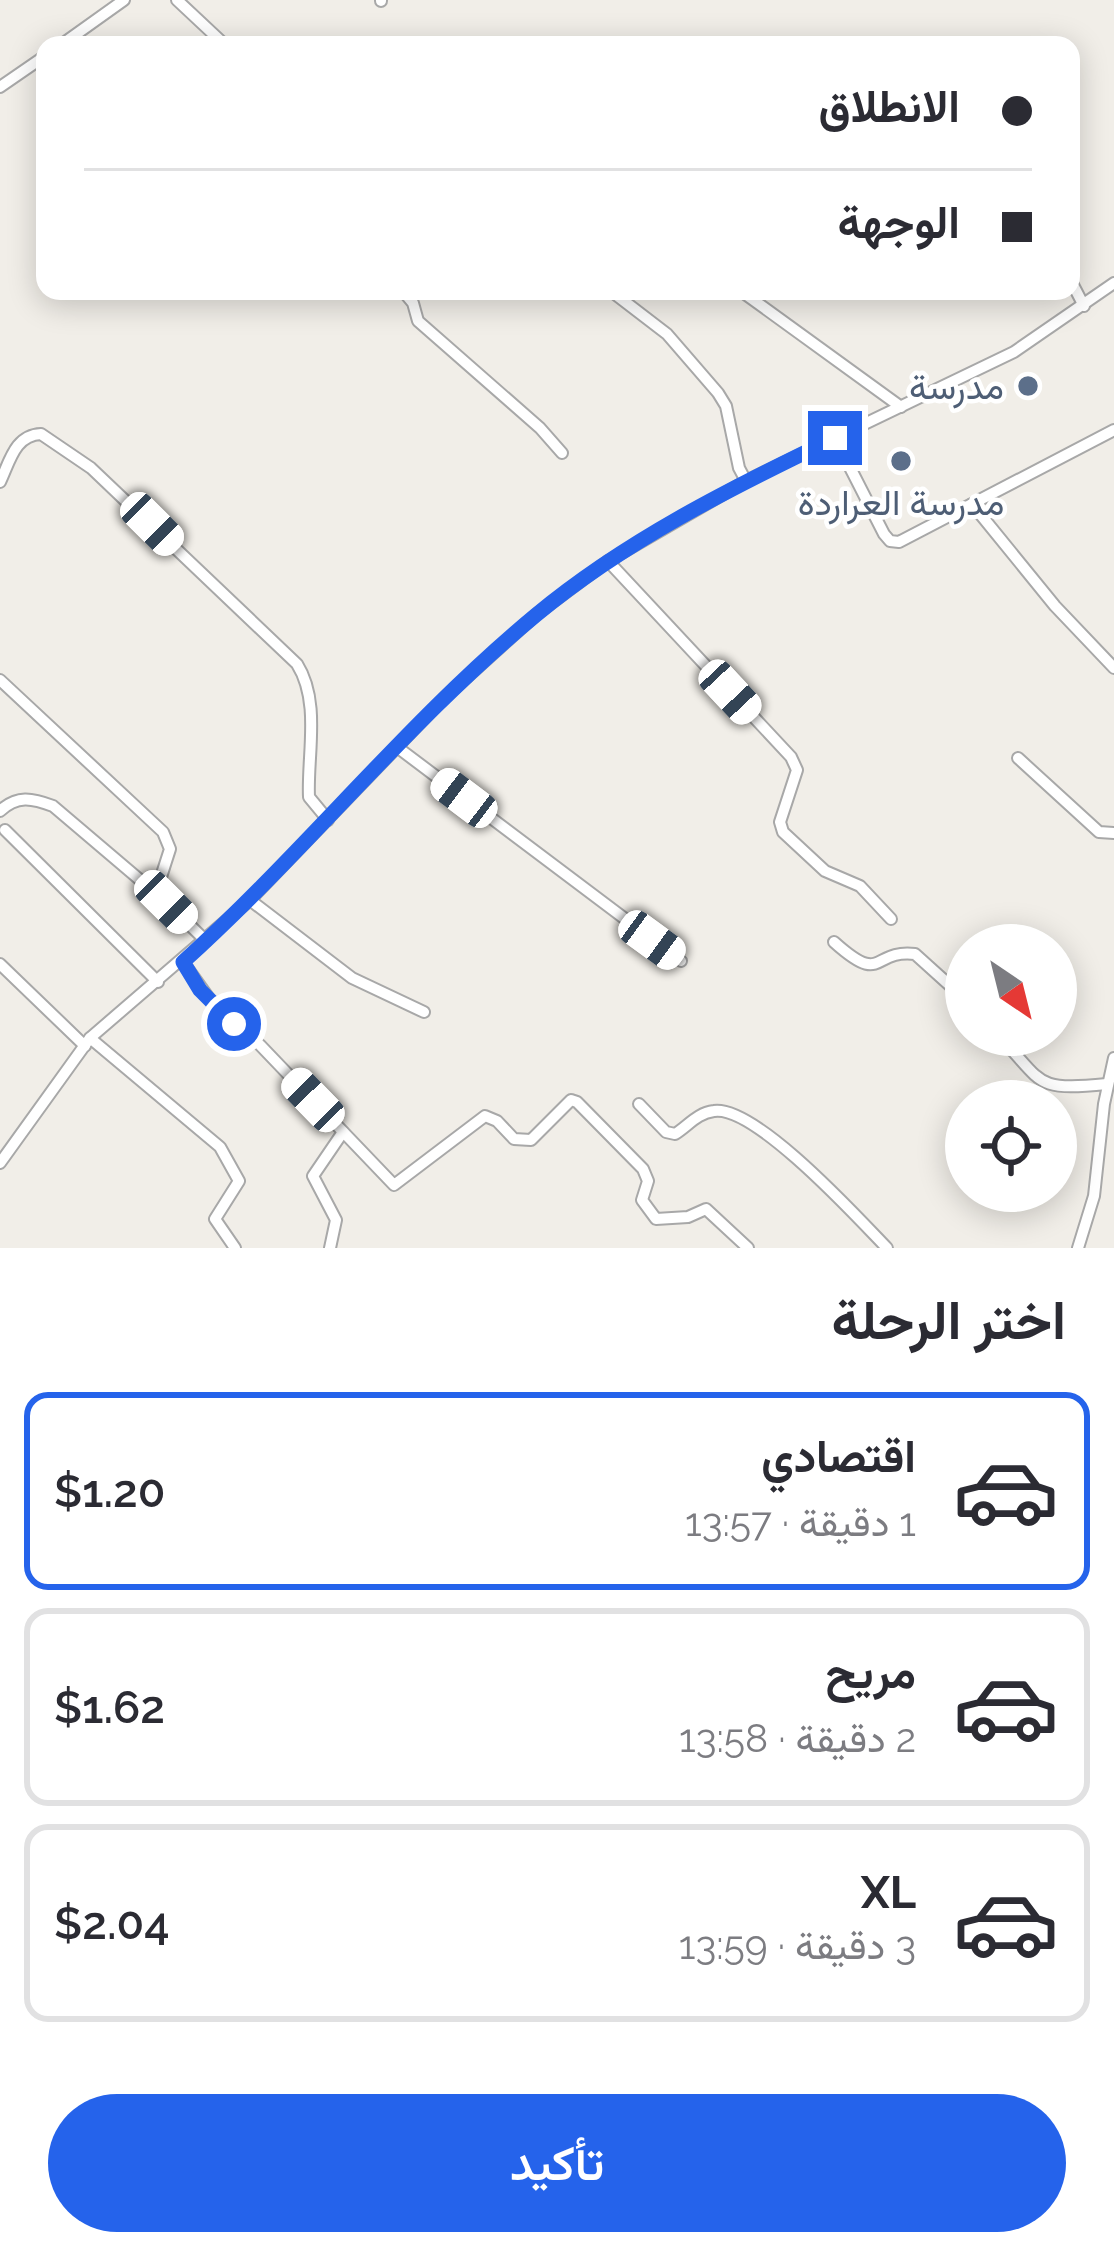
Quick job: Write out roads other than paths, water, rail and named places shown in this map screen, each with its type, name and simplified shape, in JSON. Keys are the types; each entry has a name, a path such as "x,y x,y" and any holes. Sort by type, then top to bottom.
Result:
{"street":[{"path":"74,36 124,0"},
{"path":"177,0 215,36"},
{"path":"0,87 36,62"},
{"path":"2,1158 87,1042 250,900 445,697 537,614 608,561 746,481 1014,352 1112,287"},
{"path":"1080,298 1084,306"},
{"path":"411,300 418,320 530,418 562,453"},
{"path":"622,300 667,334 718,393 726,406 736,458 746,481"},
{"path":"753,300 901,407"},
{"path":"835,438 890,541 910,537 1114,430"},
{"path":"0,482 16,446 41,434 91,468 289,656 305,683 312,738 309,797 328,820"},
{"path":"972,504 1054,606 1114,668"},
{"path":"608,561 790,757 796,770 780,822 783,832 825,871 860,886 891,920"},
{"path":"0,680 163,832 170,848 161,877"},
{"path":"397,748 682,961"},
{"path":"1018,758 1099,832 1114,832"},
{"path":"0,811 10,801 31,798 53,806 206,941"},
{"path":"4,830 158,982"},
{"path":"250,900 352,978 424,1012"},
{"path":"834,942 864,966 873,967 907,952 945,981"},
{"path":"183,962 216,1008 260,1045 394,1185 485,1116 522,1141 531,1140 571,1100 643,1169 646,1211 667,1221 706,1209 748,1248"},
{"path":"0,964 87,1042 220,1147 239,1181 215,1220 236,1248"},
{"path":"1017,1056 1037,1079 1073,1087 1107,1084"},
{"path":"1078,1248 1101,1157 1114,1058"},
{"path":"639,1104 666,1132 674,1134 696,1117 713,1111 732,1112 775,1141 886,1248"},
{"path":"330,1248 336,1220 313,1176 343,1132"}],"place":[{"name":"مدرسة","path":"1028,386"},
{"name":"مدرسة العراردة","path":"901,461"}]}
